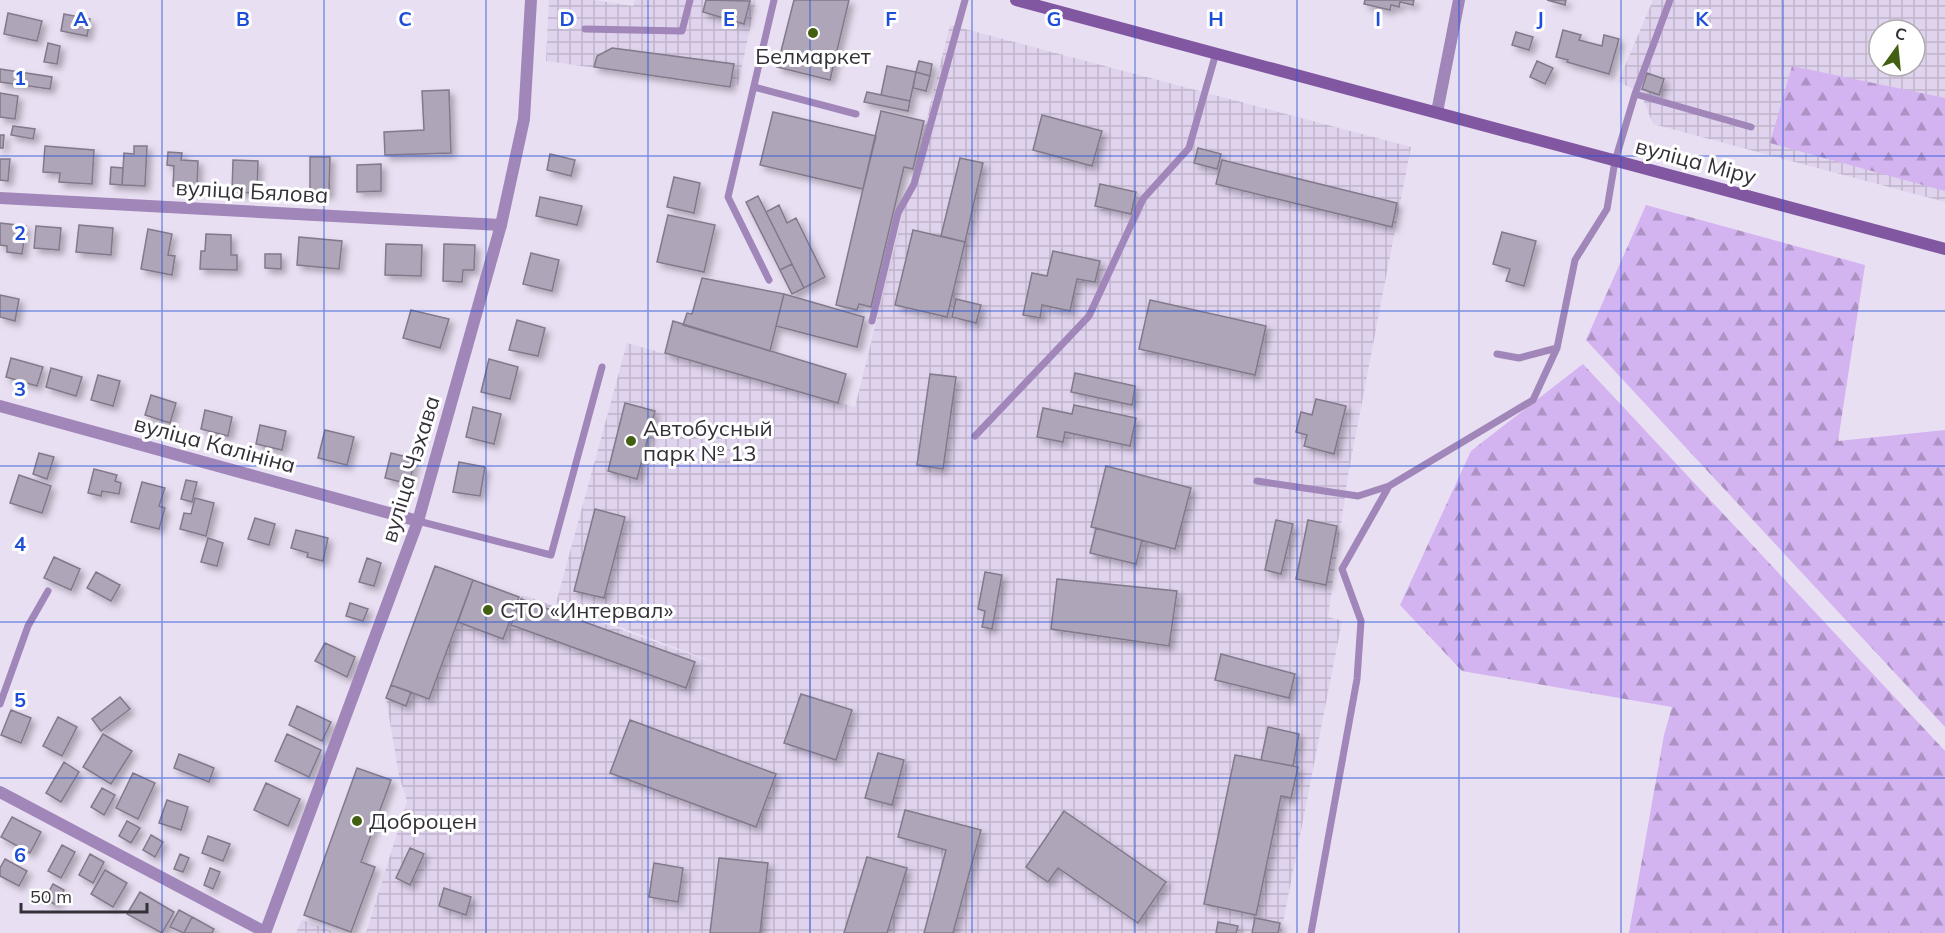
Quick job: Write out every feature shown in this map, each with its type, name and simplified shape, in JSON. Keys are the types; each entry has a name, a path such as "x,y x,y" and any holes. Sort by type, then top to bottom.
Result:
{"main road":[{"name":"вуліца Міру","path":"1016,0 1945,249"}],"street":[{"name":"вуліца Чэхава","path":"265,932 418,522 501,225 524,120 531,0"},
{"path":"1437,112 1459,0"},
{"name":"вуліца Бялова","path":"0,198 501,225"},
{"name":"вуліца Калініна","path":"0,406 418,522"},
{"path":"0,792 265,932"}],"lane":[{"path":"585,29 682,31 690,0"},
{"path":"769,280 728,196 774,0"},
{"path":"872,321 898,213 914,184 965,0"},
{"path":"1257,481 1358,496 1389,486 1533,400 1557,348 1575,260 1607,208 1615,161 1635,94 1670,0"},
{"path":"975,436 1089,316 1143,199 1189,147 1216,53"},
{"path":"754,87 856,114"},
{"path":"1635,94 1751,127"},
{"path":"1497,354 1519,358 1557,348"},
{"path":"418,522 551,555 602,367"},
{"path":"1311,933 1357,679 1361,621 1342,569 1389,486"},
{"path":"0,704 28,626 48,591"}],"shaded area":[{"path":"549,0 593,0 633,6 635,0 756,0 738,85 730,87 546,61"},
{"path":"1653,0 1945,0 1945,202 1653,124 1640,92 1618,82"},
{"path":"950,25 1411,147 1348,475 1328,617 1342,621 1281,933 366,933 407,801 399,776 386,698 435,566 735,670 556,603 627,343 855,407"},
{"path":"302,920 338,933 296,933"}],"green space":[{"path":"1792,66 1945,98 1945,191 1770,143"},
{"path":"1646,205 1865,265 1838,441 1945,430 1945,727 1586,340"},
{"path":"1583,364 1945,751 1945,933 1629,933 1664,735 1672,707 1462,671 1400,605 1471,451"}],"building":[{"path":"706,0 750,1 744,24 703,12"},
{"name":"Белмаркет","path":"794,0 849,0 830,80 777,67"},
{"path":"1365,0 1414,0 1413,5 1400,2 1399,7 1391,5 1390,10 1364,4"},
{"path":"1547,0 1566,0 1565,5"},
{"path":"8,13 42,21 37,41 4,34"},
{"path":"64,14 90,19 87,36 61,31"},
{"path":"1563,30 1581,35 1579,40 1602,46 1604,35 1619,39 1609,74 1556,57"},
{"path":"1516,32 1533,37 1529,50 1512,45"},
{"path":"48,43 60,46 57,64 44,62"},
{"path":"612,48 734,64 730,87 594,67 597,56"},
{"path":"919,61 932,64 930,76 916,72"},
{"path":"1537,61 1553,68 1545,84 1530,77"},
{"path":"887,66 916,72 910,101 881,95"},
{"path":"0,69 52,77 50,89 0,82"},
{"path":"916,72 930,76 926,91 913,88"},
{"path":"1647,73 1664,79 1659,95 1642,89"},
{"path":"449,90 451,153 385,155 384,132 424,130 422,91"},
{"path":"867,92 910,101 908,111 864,102"},
{"path":"0,93 18,96 15,119 0,117"},
{"path":"881,111 924,121 913,169 904,167 871,307 859,304 857,310 836,305"},
{"path":"773,112 876,136 863,189 760,165"},
{"path":"1042,115 1102,131 1092,166 1033,150"},
{"path":"13,126 35,129 33,139 11,135"},
{"path":"0,135 4,135 3,148 0,148"},
{"path":"45,146 94,150 92,184 59,182 60,173 43,172"},
{"path":"134,146 147,146 145,186 122,185 124,153 134,154"},
{"path":"1198,148 1221,154 1217,169 1194,163"},
{"path":"168,152 182,153 181,160 198,161 197,188 173,186 174,166 167,165"},
{"path":"550,154 575,160 571,176 547,170"},
{"path":"310,157 330,157 329,194 310,194"},
{"path":"960,158 983,163 965,242 941,236"},
{"path":"0,159 10,159 8,181 0,180"},
{"path":"233,160 258,161 257,193 232,192"},
{"path":"1222,160 1397,203 1392,227 1216,184"},
{"path":"381,164 381,191 357,192 357,165"},
{"path":"111,167 123,168 122,185 110,184"},
{"path":"674,177 700,183 694,213 667,207"},
{"path":"1100,184 1136,192 1131,214 1095,206"},
{"path":"758,196 792,264 780,270 746,202"},
{"path":"540,197 582,206 577,225 536,216"},
{"path":"779,205 787,223 796,218 825,277 804,288 766,212"},
{"path":"668,215 715,225 704,272 657,262"},
{"path":"0,223 26,226 22,254 7,252 7,246 0,245"},
{"path":"79,225 113,228 111,255 76,252"},
{"path":"36,226 61,228 59,250 34,248"},
{"path":"148,229 172,234 168,255 175,256 172,275 141,269"},
{"path":"913,230 965,242 947,317 895,305"},
{"path":"1502,232 1536,241 1524,286 1506,281 1510,269 1493,264"},
{"path":"206,234 231,235 231,255 237,255 237,270 200,269 201,251 205,251"},
{"path":"299,237 342,241 339,269 297,265"},
{"path":"386,244 422,245 421,276 385,275"},
{"path":"444,244 475,245 474,270 463,270 462,282 443,281"},
{"path":"1053,251 1100,261 1095,282 1077,279 1070,311 1042,305 1040,318 1023,315 1032,273 1047,276"},
{"path":"531,253 559,260 552,291 523,284"},
{"path":"265,254 281,254 281,269 265,268"},
{"path":"792,264 804,288 792,294 780,270"},
{"path":"702,278 784,294 770,351 683,325 687,313 692,314"},
{"path":"784,294 864,317 857,347 776,326"},
{"path":"0,295 19,299 15,321 0,317"},
{"path":"956,299 981,305 976,323 952,317"},
{"path":"1150,300 1266,326 1255,375 1139,349"},
{"path":"411,310 449,319 440,348 403,338"},
{"path":"517,320 545,328 538,356 509,350"},
{"path":"673,321 846,374 838,403 665,353"},
{"path":"11,358 43,367 37,386 6,377"},
{"path":"489,359 518,367 510,399 481,392"},
{"path":"51,368 82,377 76,396 46,387"},
{"path":"1075,373 1135,386 1132,405 1071,392"},
{"path":"930,374 956,377 943,469 917,465"},
{"path":"98,375 120,381 113,406 91,400"},
{"path":"151,395 176,403 170,423 145,415"},
{"path":"1316,399 1346,406 1334,454 1304,446 1307,435 1296,432 1301,412 1312,415"},
{"name":"Автобусный парк № 13","path":"625,403 655,411 637,479 608,471"},
{"path":"1074,405 1136,418 1130,446 1065,432 1063,442 1037,437 1043,408 1072,414"},
{"path":"473,407 501,414 494,444 466,437"},
{"path":"205,410 232,417 228,436 201,429"},
{"path":"260,425 286,431 282,450 256,444"},
{"path":"325,430 354,437 347,465 318,458"},
{"path":"39,453 54,457 47,479 33,474"},
{"path":"391,453 415,459 409,484 385,478"},
{"path":"459,462 485,467 480,496 453,492"},
{"path":"1106,466 1191,488 1175,549 1091,527"},
{"path":"94,469 117,475 115,481 121,483 119,494 102,491 101,496 88,493"},
{"path":"19,475 51,486 42,513 10,503"},
{"path":"186,480 197,482 192,502 181,499"},
{"path":"142,482 165,488 159,506 165,508 159,529 131,522"},
{"path":"195,498 214,503 206,536 180,529 184,513 191,514"},
{"path":"595,509 625,517 604,598 574,591"},
{"path":"255,518 275,524 269,545 248,539"},
{"path":"1276,520 1293,524 1281,574 1265,570"},
{"path":"1308,520 1337,526 1326,585 1296,579"},
{"path":"1096,528 1142,540 1136,564 1090,553"},
{"path":"296,530 328,538 323,561 307,557 308,553 291,548"},
{"path":"208,538 223,543 217,566 201,562"},
{"path":"54,557 80,569 71,590 44,578"},
{"path":"367,558 381,563 374,586 359,582"},
{"path":"435,566 473,580 429,699 391,685"},
{"path":"96,572 120,585 111,601 87,588"},
{"path":"985,572 1002,575 992,629 982,627 985,611 978,609"},
{"path":"1057,579 1177,591 1169,646 1051,629"},
{"name":"СТО «Интервал»","path":"473,580 519,597 503,639 458,622"},
{"path":"521,599 695,662 686,688 511,625"},
{"path":"350,603 368,609 363,621 346,616"},
{"path":"325,643 355,657 347,677 315,661"},
{"path":"1221,654 1295,674 1289,698 1215,680"},
{"path":"391,685 411,692 406,706 386,698"},
{"path":"801,694 852,710 836,760 784,743"},
{"path":"120,697 130,709 101,731 92,719"},
{"path":"297,706 331,722 322,741 289,725"},
{"path":"11,710 31,718 21,743 1,735"},
{"path":"58,717 77,727 62,756 43,746"},
{"path":"630,720 776,774 756,827 610,773"},
{"path":"1268,727 1299,734 1293,766 1261,760"},
{"path":"103,734 132,751 111,784 83,767"},
{"path":"287,734 321,750 309,777 275,761"},
{"path":"878,753 904,760 892,805 865,798"},
{"path":"179,754 214,768 209,782 174,768"},
{"path":"1235,755 1298,767 1291,798 1281,796 1256,915 1204,904"},
{"path":"64,762 79,772 61,802 46,793"},
{"name":"Доброцен","path":"357,768 391,780 361,862 375,867 351,932 304,915"},
{"path":"133,773 155,783 138,819 116,808"},
{"path":"266,783 300,799 288,826 254,810"},
{"path":"102,788 115,795 104,815 91,807"},
{"path":"167,800 188,807 181,830 159,823"},
{"path":"905,810 981,830 953,933 924,933 946,850 898,837"},
{"path":"1064,811 1166,882 1138,923 1058,868 1048,882 1026,867"},
{"path":"12,817 41,832 30,853 1,837"},
{"path":"127,821 140,828 131,843 119,836"},
{"path":"151,835 163,842 155,857 143,850"},
{"path":"208,836 230,844 223,861 202,853"},
{"path":"62,845 75,852 61,878 48,871"},
{"path":"410,848 424,854 410,885 396,878"},
{"path":"90,854 104,862 93,883 79,875"},
{"path":"180,854 189,858 183,872 174,869"},
{"path":"867,857 907,868 887,933 844,933"},
{"path":"719,858 768,863 760,933 710,933"},
{"path":"5,859 27,871 19,886 0,876 0,868"},
{"path":"654,863 683,868 678,902 649,897"},
{"path":"210,868 220,872 213,889 204,885"},
{"path":"105,870 127,883 113,907 91,894"},
{"path":"53,884 64,890 56,905 45,899"},
{"path":"444,888 471,897 466,915 439,906"},
{"path":"140,892 174,912 162,933 127,914"},
{"path":"179,910 192,917 184,933 170,927"},
{"path":"192,917 214,929 212,933 184,933"},
{"path":"1255,918 1280,923 1278,933 1252,933"},
{"path":"1218,922 1238,926 1236,933 1216,933"}],"place":[{"name":"Белмаркет","path":"813,33"},
{"name":"Автобусный парк № 13","path":"631,441"},
{"name":"СТО «Интервал»","path":"488,610"},
{"name":"Доброцен","path":"357,821"}]}
